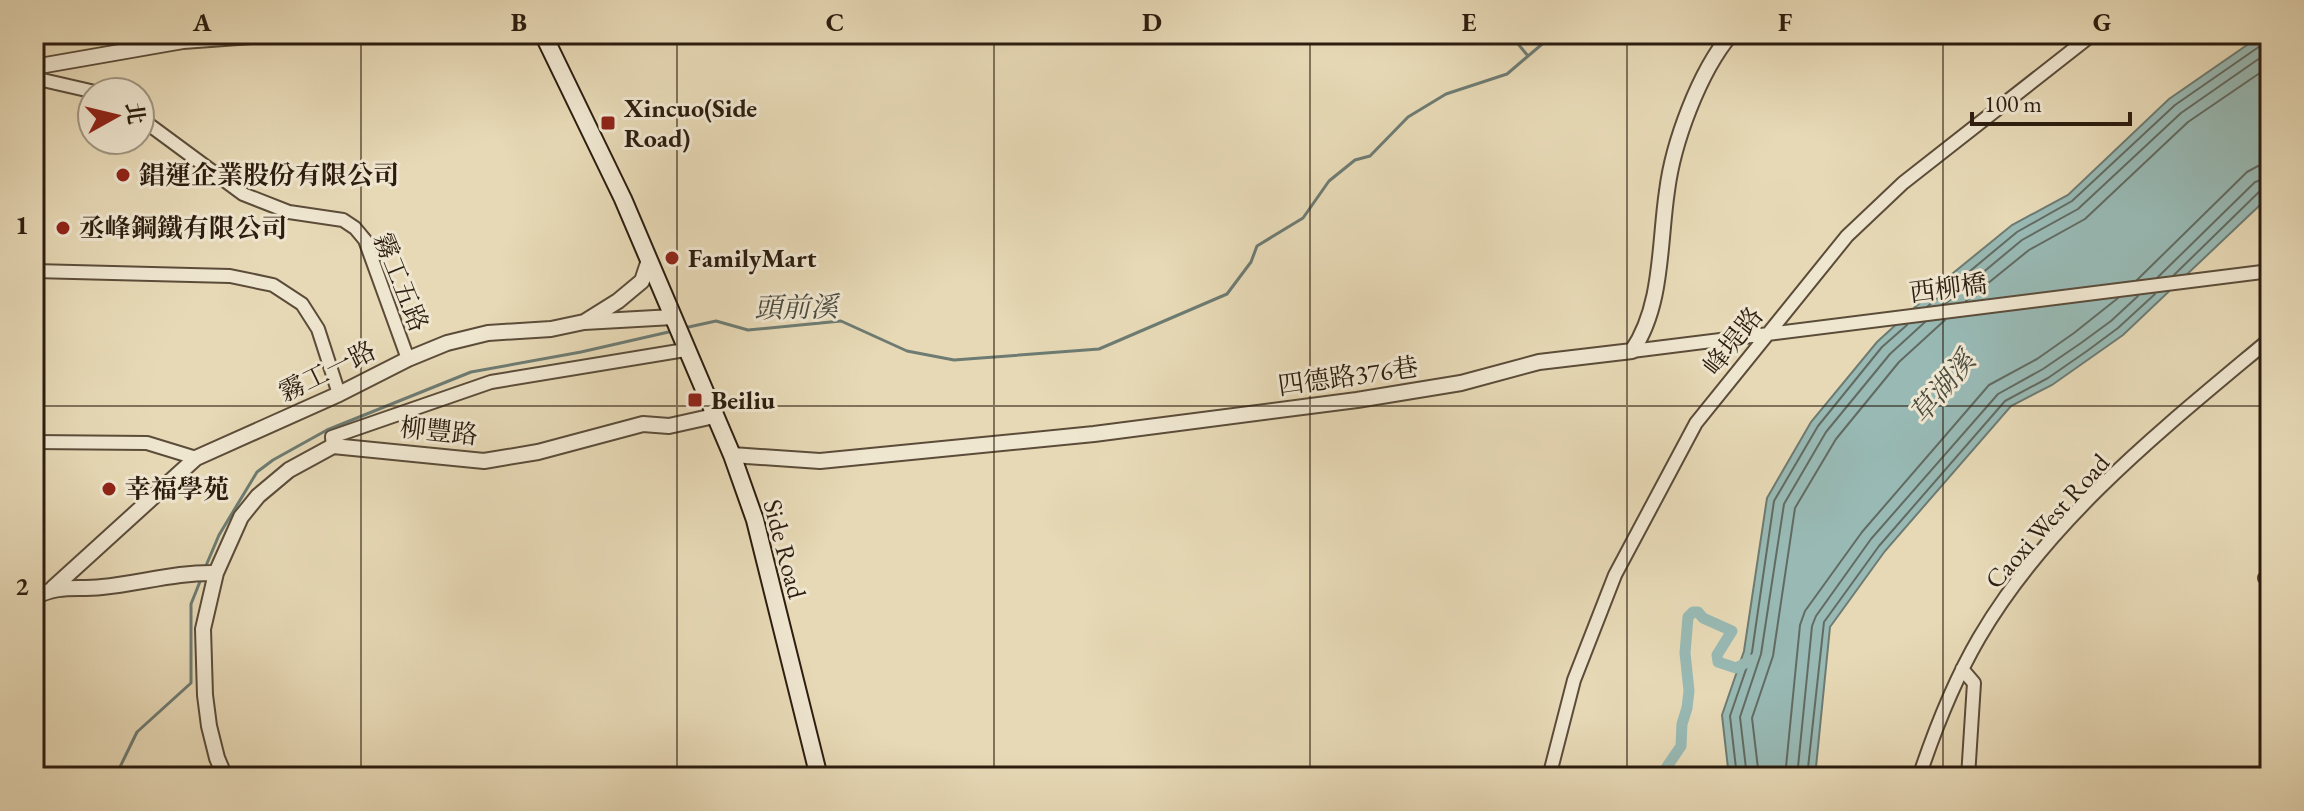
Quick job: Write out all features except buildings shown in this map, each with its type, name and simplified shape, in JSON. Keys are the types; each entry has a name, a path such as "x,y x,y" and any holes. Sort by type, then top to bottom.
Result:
{"main road":[{"path":"543,34 623,199 674,320"},
{"name":"Side Road","path":"674,320 732,455 755,520 819,777"}],"street":[{"path":"34,67 183,41 281,34"},
{"path":"1632,351 1647,327 1667,189 1687,113 1731,34"},
{"name":"峰堤路","path":"1549,777 1574,680 1615,575 1696,423 1847,236 1903,183 2093,34"},
{"path":"34,78 76,88"},
{"name":"霧工五路","path":"156,130 243,194 289,212 343,220 355,228 365,240 408,359"},
{"path":"584,322 618,301 642,281 648,263"},
{"path":"34,271 230,276 273,285 302,304 318,329 339,394"},
{"name":"西柳橋","path":"1632,351 2270,271"},
{"name":"霧工一路","path":"53,588 196,458 339,394 408,359 447,343 488,333 551,329 584,322 674,320"},
{"name":"Caoxi West Road","path":"1919,777 1962,669 2002,603 2071,519 2154,437 2270,339"},
{"path":"225,777 209,726 203,629 216,573 241,517 258,496 289,470 333,446 332,437 491,382 684,345"},
{"name":"四德路376巷","path":"732,455 820,461 1094,434 1357,400 1461,383 1539,362 1632,351"},
{"name":"柳豐路","path":"333,446 484,461 538,452 643,424 669,426 714,416"},
{"path":"34,442 147,443 196,458"},
{"path":"34,597 53,588 100,587 178,574 216,573"},
{"path":"1962,669 1974,683 1968,777"}],"water":[{"name":"草湖溪","path":"2263,34 2270,34 2270,191 2260,205 2123,335 2052,385 2011,406 1885,551 1830,627 1815,777 1729,777 1722,715 1744,651 1767,498 1811,422 1877,342 1947,278 2012,225 2068,195 2169,99"}],"waterway":[{"path":"1510,34 1528,56"},
{"name":"頭前溪","path":"684,328 716,321 748,330 841,321 907,351 954,360 1099,349 1227,294 1251,262 1257,246 1303,218 1329,181 1355,160 1370,156 1408,117 1446,94 1507,74 1554,34"},
{"name":"頭前溪","path":"205,568 219,535 257,472 327,430 471,372 673,331"},
{"name":"頭前溪","path":"105,777 119,769 137,732 191,683 191,604 201,579"},
{"path":"1660,777 1681,746 1689,691 1685,653 1688,617 1698,612 1703,618 1732,631 1717,655 1718,662 1736,668 1751,660"}],"place":[{"name":"Xincuo(Side Road)","path":"608,123"},
{"name":"錩運企業股份有限公司","path":"123,175"},
{"name":"丞峰鋼鐵有限公司","path":"63,228"},
{"name":"FamilyMart","path":"672,258"},
{"name":"Beiliu","path":"695,400"},
{"name":"幸福學苑","path":"109,489"}]}
